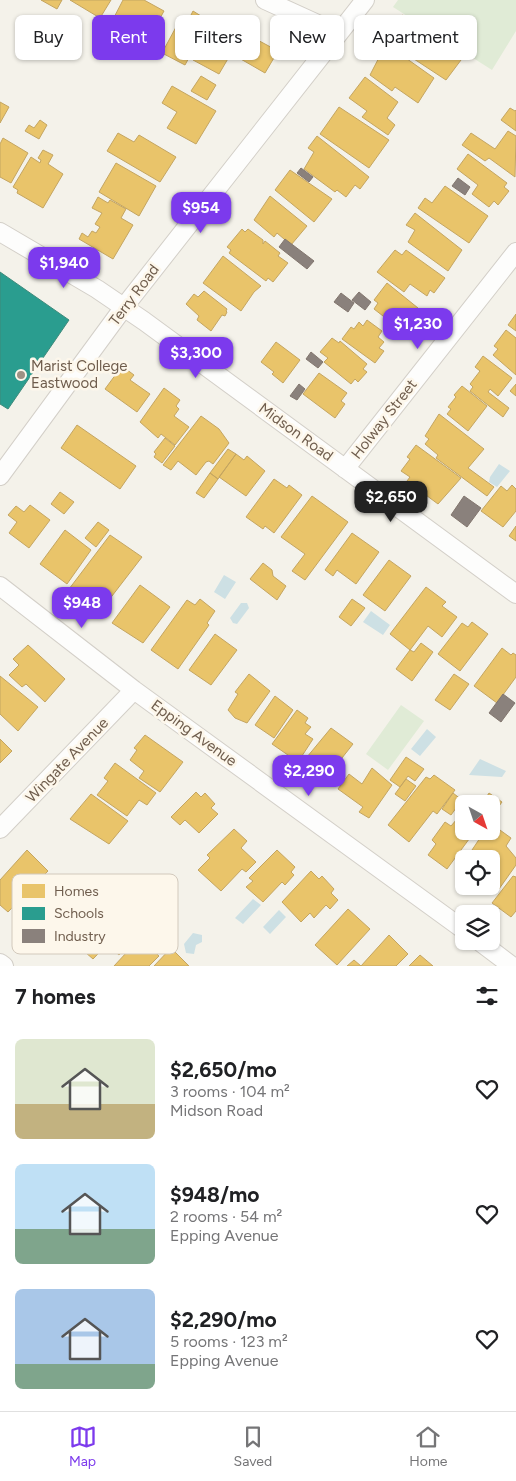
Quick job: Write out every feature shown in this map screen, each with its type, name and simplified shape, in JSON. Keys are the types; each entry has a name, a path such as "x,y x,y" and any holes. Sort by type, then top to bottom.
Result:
{"street":[{"path":"265,0 298,15"},
{"name":"Terry Road","path":"344,27 365,0"},
{"name":"Terry Road","path":"0,476 124,307 318,60"},
{"name":"Midson Road","path":"0,232 124,307 516,594"},
{"name":"Holway Street","path":"345,469 515,254"},
{"name":"Epping Avenue","path":"0,586 134,690 455,923"},
{"name":"Wingate Avenue","path":"0,829 134,690"},
{"path":"491,950 512,966"},
{"path":"0,963 4,966"}],"green space":[{"path":"398,0 516,0 516,31 492,70 476,60 477,15 406,15 393,7"},
{"path":"401,705 424,721 388,770 366,754"}],"shaded area":[{"path":"499,464 510,471 497,487 489,482 490,477"},
{"path":"224,575 236,582 225,599 214,592"},
{"path":"241,603 247,603 249,608 237,624 233,623 230,618"},
{"path":"371,611 390,625 383,635 363,622"},
{"path":"427,729 436,737 420,756 411,749"},
{"path":"480,759 506,771 502,777 469,775"},
{"path":"253,899 261,905 243,924 235,918"},
{"path":"279,910 286,917 270,934 263,927"},
{"path":"193,933 202,935 202,942 196,945 194,954 186,953 184,944"}],"building: Homes":[{"path":"41,0 62,0 57,9"},
{"path":"70,0 111,0 102,15 95,15"},
{"path":"123,0 144,0 164,11 162,15 115,15"},
{"path":"193,11 199,15 191,15"},
{"path":"175,29 175,60 165,55 165,47"},
{"path":"260,41 270,47 270,60 273,60 265,73 242,60 260,60"},
{"path":"175,60 188,60 185,65"},
{"path":"193,60 227,60 219,74"},
{"path":"378,60 409,60 434,78 418,103 395,87 392,91 370,75"},
{"path":"416,60 461,60 446,80"},
{"path":"201,76 216,85 207,100 191,91"},
{"path":"365,77 398,102 387,118 395,125 388,135 362,117 367,111 349,98"},
{"path":"172,86 216,111 196,144 167,128 177,112 162,103"},
{"path":"0,102 9,107 0,123"},
{"path":"339,107 389,140 369,168 320,134"},
{"path":"510,108 516,110 516,131 501,120"},
{"path":"40,120 47,125 39,139 25,131 29,125 34,128"},
{"path":"508,131 516,136 515,177 489,158 485,161 462,145 471,133 495,149"},
{"path":"118,133 134,142 139,135 176,157 160,182 107,151"},
{"path":"317,136 369,177 360,189 355,185 346,197 337,190 335,192 304,169 314,152 308,148"},
{"path":"3,138 28,153 11,183 0,177 0,144"},
{"path":"43,150 53,155 48,164 63,174 43,208 17,193 18,190 13,187 31,157 40,163 41,160 38,158"},
{"path":"468,154 507,183 504,187 509,191 498,205 494,201 489,207 472,194 478,185 457,169"},
{"path":"116,163 156,186 139,216 99,192"},
{"path":"290,170 332,199 314,222 275,190"},
{"path":"445,186 488,216 469,243 418,208 425,198 432,203"},
{"path":"270,196 307,226 291,245 277,233 274,237 254,220"},
{"path":"98,197 108,203 110,200 126,209 121,218 133,225 113,259 79,239 82,233 88,237 92,231 96,233 100,227 95,224 102,213 92,208"},
{"path":"415,213 462,250 448,271 408,242 415,230 406,225"},
{"path":"242,229 245,232 248,229 263,240 263,244 265,241 280,253 278,256 288,263 273,282 268,278 266,281 229,253 231,250 227,247"},
{"path":"395,250 402,255 406,250 445,278 434,293 430,290 427,296 410,284 404,292 377,272"},
{"path":"223,256 261,286 254,292 241,311 203,283"},
{"path":"387,283 418,308 401,330 374,309 378,303 374,300"},
{"path":"204,291 227,309 225,316 222,315 211,331 197,320 199,316 186,304 194,294 198,297"},
{"path":"516,314 516,331 508,325"},
{"path":"367,320 382,331 378,337 384,342 379,348 384,351 375,363 342,339 351,327 354,329 359,322 363,326"},
{"path":"506,330 516,338 516,375 493,355 498,349 494,346"},
{"path":"332,338 339,343 340,341 367,364 363,369 367,372 358,382 355,379 351,384 324,362 328,358 320,352"},
{"path":"276,342 300,360 283,383 272,374 274,372 261,362"},
{"path":"483,356 512,378 498,396 490,389 488,392 509,408 503,417 470,391 473,387 470,384 480,371 475,367"},
{"path":"122,366 134,375 130,380 150,394 137,412 105,389"},
{"path":"319,373 347,393 341,401 345,404 335,418 303,394"},
{"path":"516,384 516,396 510,391"},
{"path":"462,386 487,406 468,431 447,414 451,409 448,407 456,397 454,395"},
{"path":"164,388 180,400 176,406 179,409 174,416 189,427 175,445 161,434 158,438 140,422"},
{"path":"439,414 484,449 468,468 494,487 487,496 436,458 438,455 425,444 429,439 425,436"},
{"path":"201,416 219,429 229,443 213,464 209,461 206,462 196,475 178,461 171,470 163,465"},
{"path":"77,425 136,466 120,489 61,448"},
{"path":"165,438 175,446 162,463 154,457 156,454 154,452"},
{"path":"416,445 461,478 438,504 407,481 410,477 401,471 410,459 407,457"},
{"path":"228,449 236,454 218,479 210,473"},
{"path":"236,454 244,460 247,456 265,471 246,496 219,477"},
{"path":"210,473 218,479 204,498 196,493"},
{"path":"274,479 287,488 289,485 302,495 274,533 265,526 263,529 246,517"},
{"path":"512,485 516,489 516,511 503,527 481,511 501,486 507,491"},
{"path":"60,492 74,502 64,514 51,504"},
{"path":"312,496 348,522 305,580 292,571 305,554 281,537"},
{"path":"30,505 50,520 29,548 9,533 17,522 8,515 16,506 24,512"},
{"path":"98,522 109,530 96,547 85,538"},
{"path":"516,526 516,541 509,536"},
{"path":"65,530 91,550 67,584 40,564"},
{"path":"352,533 379,552 356,584 337,570 333,576 325,570"},
{"path":"110,535 142,557 102,609 83,594 81,598 69,589"},
{"path":"389,560 411,576 385,611 363,595"},
{"path":"263,563 272,570 273,576 286,586 277,600 250,579"},
{"path":"140,585 170,607 143,643 112,623"},
{"path":"426,587 446,602 442,606 457,617 442,637 428,626 410,650 390,634"},
{"path":"200,599 215,611 207,623 209,625 178,669 151,650 187,600 195,605"},
{"path":"352,599 365,608 351,626 339,617"},
{"path":"472,622 488,634 460,671 438,654 462,623 468,627"},
{"path":"215,634 237,650 211,685 189,670"},
{"path":"421,643 433,652 412,681 396,669 410,650 414,652"},
{"path":"28,645 65,679 45,702 26,684 22,687 9,675 19,665 13,659"},
{"path":"502,648 511,655 513,653 516,655 516,677 497,703 474,686"},
{"path":"249,674 270,691 247,723 235,718 228,710 238,694 235,692"},
{"path":"454,674 469,684 450,710 435,700"},
{"path":"0,676 38,707 18,731 0,714"},
{"path":"275,696 293,710 274,738 255,725"},
{"path":"297,710 308,718 305,723 311,727 305,734 313,739 298,762 272,744"},
{"path":"331,728 353,744 338,763 335,761 325,773 318,768 315,773 302,763"},
{"path":"145,735 183,762 160,792 139,778 144,771 130,760 137,750 134,748"},
{"path":"0,739 12,751 0,763"},
{"path":"406,757 424,769 415,781 408,776 400,787 390,780"},
{"path":"115,763 156,793 147,805 139,800 127,816 97,795 108,781 104,778"},
{"path":"372,768 392,785 369,818 359,812 363,807 338,789 349,774 362,784"},
{"path":"434,775 455,790 437,814 433,811 409,842 388,825 426,777 430,779"},
{"path":"406,779 416,786 405,801 395,794"},
{"path":"196,792 201,797 205,793 215,804 211,808 218,814 199,833 185,820 180,825 171,817"},
{"path":"453,793 456,795 455,810 451,815 442,809"},
{"path":"91,794 128,821 109,844 70,819"},
{"path":"455,821 455,840 468,840 461,850 455,850 455,858 447,869 428,855 436,844 432,840 445,822 451,826"},
{"path":"234,829 247,841 241,848 256,862 246,872 242,869 221,891 198,870 210,858 207,855"},
{"path":"500,830 511,838 506,846 516,858 516,865 500,888 500,850 472,850 479,840 500,840"},
{"path":"27,850 48,871 45,874 12,874 12,908 8,912 0,905 0,880"},
{"path":"277,850 295,867 291,872 294,875 285,885 282,882 263,902 246,887 253,881 249,878"},
{"path":"311,871 319,879 322,876 334,889 331,893 338,900 330,909 326,905 314,918 310,913 301,922 282,902"},
{"path":"513,876 516,877 516,911 511,917 500,909 500,905 492,903"},
{"path":"348,909 370,929 337,965 315,945"},
{"path":"389,935 408,954 396,966 361,966"},
{"path":"87,954 98,954 93,959"},
{"path":"125,954 157,954 159,956 149,966 114,966"},
{"path":"165,954 177,954 189,966 154,966"},
{"path":"420,955 433,966 409,966"},
{"path":"354,960 361,966 347,966"}],"building: Schools":[{"name":"Marist College Eastwood","path":"0,272 69,320 8,409 0,404"}],"building: Industry":[{"path":"301,168 313,177 309,182 297,173"},
{"path":"458,178 470,187 465,195 452,186"},
{"path":"285,239 314,261 307,269 279,247"},
{"path":"359,292 371,302 365,310 352,300"},
{"path":"341,293 354,303 348,312 334,302"},
{"path":"311,352 323,362 318,368 306,359"},
{"path":"299,384 305,389 297,400 290,396"},
{"path":"464,496 481,508 467,527 451,515"},
{"path":"503,694 515,703 501,722 489,713"}],"place":[{"name":"Marist College Eastwood","path":"21,375"}]}
